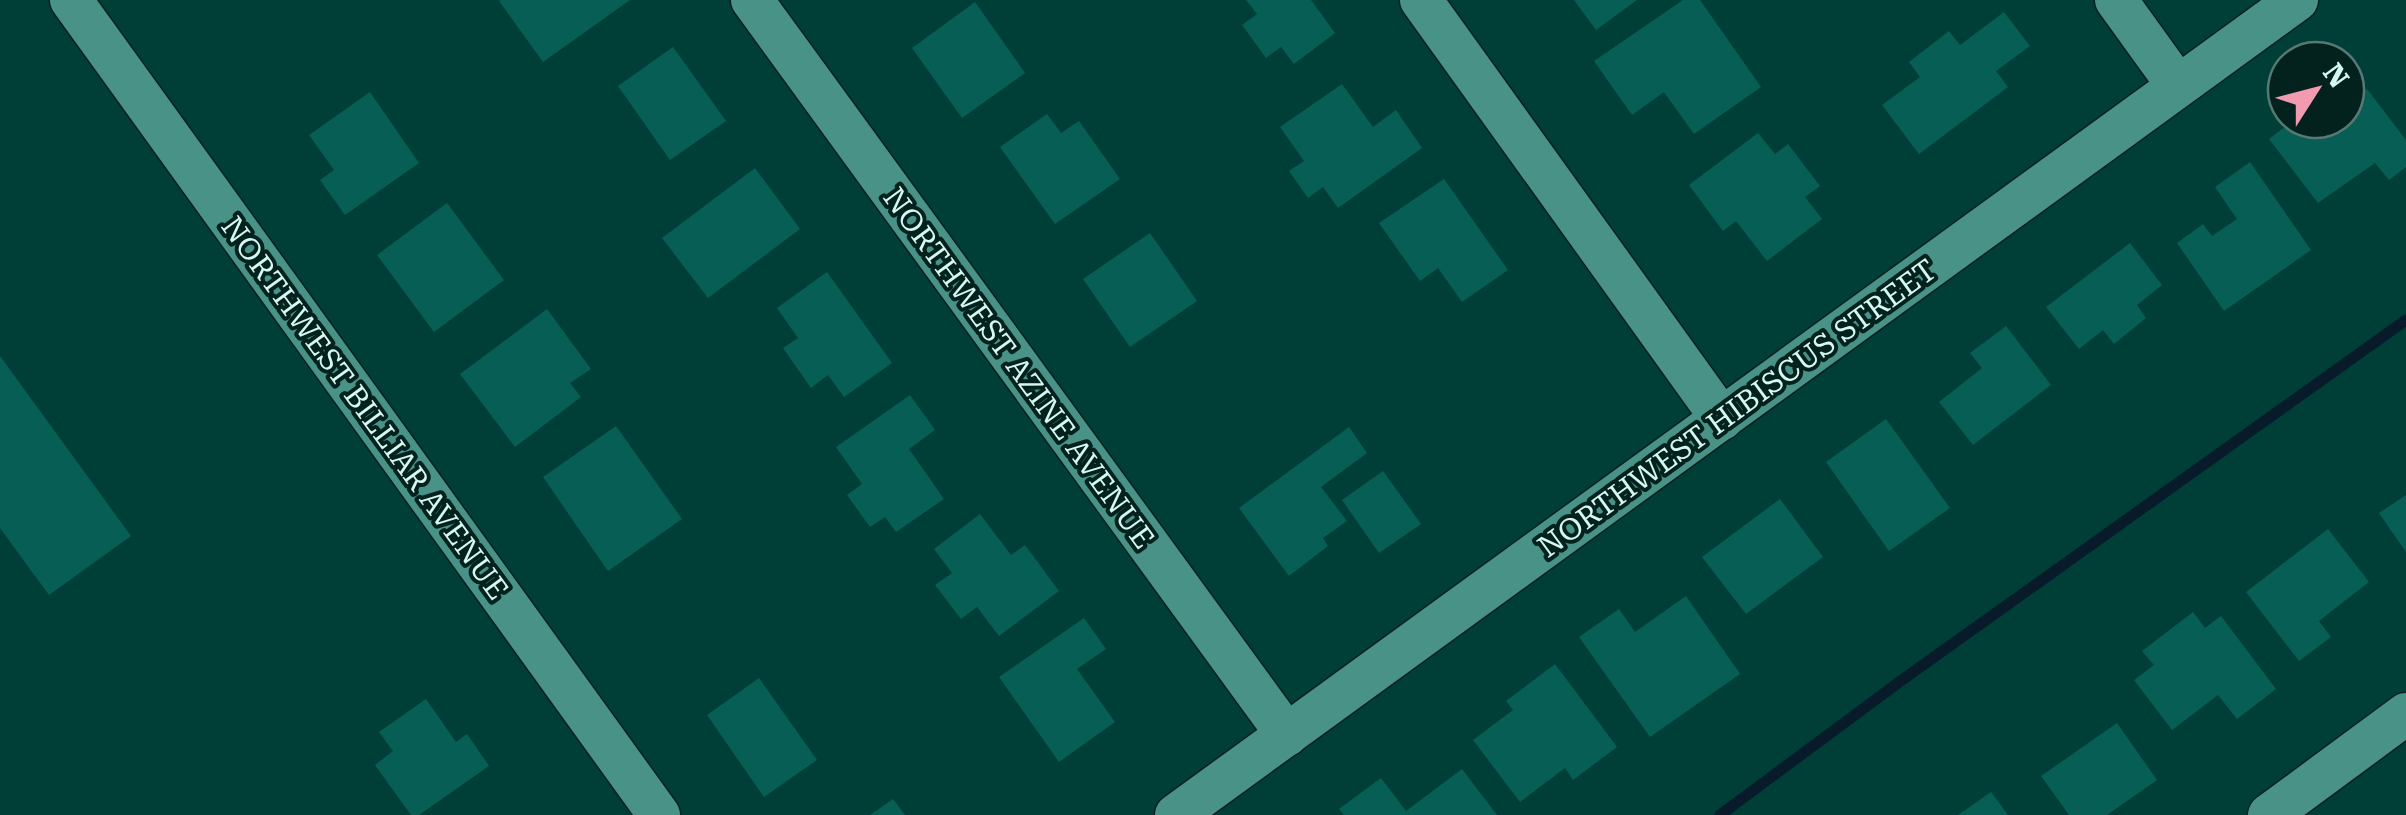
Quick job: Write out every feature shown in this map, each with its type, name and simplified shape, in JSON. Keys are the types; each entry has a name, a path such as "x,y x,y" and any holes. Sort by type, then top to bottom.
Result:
{"street":[{"name":"NORTHWEST BILLIAR AVENUE","path":"71,0 659,815"},
{"name":"NORTHWEST AZINE AVENUE","path":"752,0 1287,735"},
{"path":"1421,0 1722,419"},
{"path":"2116,0 2178,86"},
{"name":"NORTHWEST HIBISCUS STREET","path":"1176,815 2297,0"},
{"path":"2269,815 2406,714"}],"building":[{"path":"501,0 630,0 543,62"},
{"path":"1246,0 1311,0 1335,33 1294,64 1281,47 1266,58 1242,25 1257,14"},
{"path":"1574,0 1637,0 1596,30"},
{"path":"1683,0 1700,0 1761,87 1694,134 1664,92 1632,115 1594,61"},
{"path":"975,2 1025,73 962,118 912,48"},
{"path":"2004,12 2030,46 1996,71 2008,87 1919,154 1882,105 1920,77 1909,62 1949,31 1960,45"},
{"path":"673,47 726,121 670,160 618,86"},
{"path":"1342,84 1373,127 1396,110 1422,148 1338,208 1323,187 1308,198 1289,171 1304,161 1280,127"},
{"path":"2366,90 2406,140 2406,167 2389,180 2375,163 2318,203 2270,140 2366,140"},
{"path":"370,92 419,163 345,215 320,180 334,170 309,135"},
{"path":"1047,114 1061,133 1079,121 1120,179 1055,224 1000,147"},
{"path":"1758,133 1775,154 1788,144 1820,186 1805,197 1822,219 1767,261 1736,221 1723,231 1689,185"},
{"path":"2250,162 2311,250 2224,311 2177,243 2203,224 2212,236 2237,219 2215,187"},
{"path":"755,168 800,229 708,298 662,238"},
{"path":"1444,179 1508,270 1462,302 1438,268 1420,281 1379,223"},
{"path":"447,203 504,280 434,332 377,255"},
{"path":"1150,233 1197,301 1130,347 1083,279"},
{"path":"2130,243 2162,285 2137,305 2146,318 2114,344 2103,330 2079,349 2046,307"},
{"path":"827,272 892,363 844,397 828,375 811,388 783,348 798,338 777,308"},
{"path":"547,309 591,369 570,383 581,397 515,447 460,374"},
{"path":"2006,326 2051,385 1973,445 1939,402 1982,368 1970,353"},
{"path":"0,356 131,536 49,595 0,528"},
{"path":"910,395 935,430 909,449 944,499 896,532 885,517 870,527 847,495 862,484 836,447"},
{"path":"1886,419 1950,508 1889,551 1826,462"},
{"path":"616,426 682,519 608,571 543,477"},
{"path":"1349,427 1367,453 1321,487 1347,521 1323,538 1328,546 1289,576 1239,508"},
{"path":"1383,471 1421,524 1379,553 1342,500"},
{"path":"2406,495 2406,552 2379,513"},
{"path":"1780,499 1823,557 1746,614 1702,557"},
{"path":"980,514 1011,555 1025,545 1059,591 999,636 977,607 961,619 935,585 952,573 934,549"},
{"path":"2328,529 2369,582 2319,621 2331,637 2299,661 2246,592"},
{"path":"1686,596 1740,674 1650,737 1579,637 1619,609 1635,632"},
{"path":"2193,612 2205,628 2221,616 2276,689 2237,719 2218,695 2172,730 2134,680 2154,665 2142,651"},
{"path":"1084,618 1106,649 1077,669 1115,722 1059,762 999,677"},
{"path":"1555,664 1617,747 1573,780 1565,768 1520,802 1473,740 1513,710 1506,701"},
{"path":"759,678 817,760 764,797 707,715"},
{"path":"426,699 456,742 467,734 489,766 419,815 411,815 375,765 393,751 379,732"},
{"path":"2117,723 2157,780 2107,815 2069,815 2041,776"},
{"path":"1462,769 1497,815 1344,815 1339,809 1381,778 1406,811"},
{"path":"1991,792 2008,815 1958,815"},
{"path":"893,799 905,815 870,815"}],"waterway":[{"path":"1720,815 2406,320"}]}
